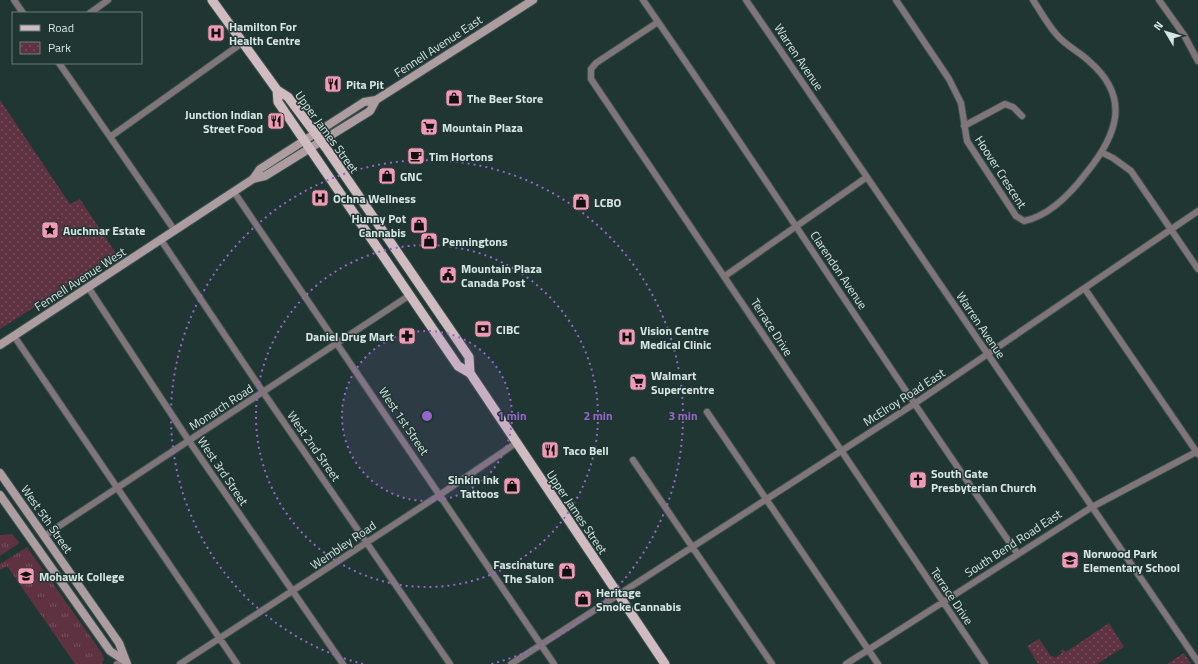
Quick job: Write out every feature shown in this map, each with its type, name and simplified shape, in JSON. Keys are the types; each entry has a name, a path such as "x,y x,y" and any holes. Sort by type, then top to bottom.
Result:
{"main road":[{"name":"Upper James Street","path":"212,0 277,90 278,102 313,141 469,357 470,372 665,664"},
{"name":"Fennell Avenue East","path":"313,141 370,111 376,100 533,0"},
{"name":"Upper James Street","path":"313,141 410,295 458,366 470,372"},
{"name":"Fennell Avenue West","path":"0,346 234,192 253,179 260,169 313,141"},
{"name":"West 5th Street","path":"0,473 119,643 122,663"},
{"name":"West 5th Street","path":"0,495 110,651 122,663"}],"street":[{"path":"14,0 22,12"},
{"path":"91,12 108,0"},
{"name":"Clarendon Avenue","path":"643,0 914,404 1017,553"},
{"name":"Warren Avenue","path":"746,0 1198,662"},
{"name":"Hoover Crescent","path":"896,0 949,79 961,103 967,141 1016,216 1024,221 1032,219 1051,208 1075,188 1103,153 1114,129 1117,108 1113,91 1103,74 1057,35 1033,0"},
{"path":"1160,0 1184,35 1198,61"},
{"name":"Terrace Drive","path":"658,22 596,63 591,69 591,79 985,664"},
{"path":"110,138 242,43"},
{"path":"60,64 175,231"},
{"path":"964,126 1005,104 1013,106 1022,116"},
{"path":"1103,153 1113,158 1131,171 1198,269"},
{"path":"725,276 867,177"},
{"name":"West 1st Street","path":"234,192 441,494 554,664"},
{"name":"McElroy Road East","path":"511,664 914,404 1085,290 1198,212"},
{"name":"West 2nd Street","path":"161,240 263,392 450,664"},
{"name":"West 3rd Street","path":"88,287 189,441 343,664"},
{"path":"1085,290 1198,452"},
{"name":"Monarch Road","path":"44,536 410,295"},
{"path":"14,336 220,638 236,664"},
{"path":"707,412 878,664"},
{"name":"Wembley Road","path":"180,664 293,592 366,542 441,494 516,442"},
{"name":"South Bend Road East","path":"846,664 1017,553 1092,507 1198,452"},
{"path":"633,460 772,664"}],"green space":[{"name":"Auchmar Estate","path":"0,100 70,204 80,199 117,255 0,329"},
{"path":"12,534 19,542 18,544 0,556 0,535"},
{"path":"27,547 102,653 104,659 102,664 75,664 7,566 0,570 0,564"},
{"path":"1109,623 1124,647 1097,664 1038,664 1027,646 1039,639 1051,656 1056,657 1062,653 1060,651 1063,649 1066,652"},
{"path":"1184,653 1191,664 1167,664"}],"place":[{"name":"Hamilton For Health Centre","path":"216,33"},
{"name":"Pita Pit","path":"333,84"},
{"name":"The Beer Store","path":"454,98"},
{"name":"Junction Indian Street Food","path":"276,121"},
{"name":"Mountain Plaza","path":"429,127"},
{"name":"Tim Hortons","path":"416,156"},
{"name":"GNC","path":"387,176"},
{"name":"Ochna Wellness","path":"320,198"},
{"name":"LCBO","path":"581,202"},
{"name":"Hunny Pot Cannabis","path":"419,225"},
{"name":"Auchmar Estate","path":"50,230"},
{"name":"Penningtons","path":"429,241"},
{"name":"Mountain Plaza Canada Post","path":"448,275"},
{"name":"CIBC","path":"483,329"},
{"name":"Daniel Drug Mart","path":"407,336"},
{"name":"Vision Centre Medical Clinic","path":"627,337"},
{"name":"Walmart Supercentre","path":"638,382"},
{"name":"Taco Bell","path":"550,450"},
{"name":"South Gate Presbyterian Church","path":"918,480"},
{"name":"Sinkin Ink Tattoos","path":"512,486"},
{"name":"Norwood Park Elementary School","path":"1070,560"},
{"name":"Fascinature The Salon","path":"567,571"},
{"name":"Mohawk College","path":"26,576"},
{"name":"Heritage Smoke Cannabis","path":"583,599"}]}
